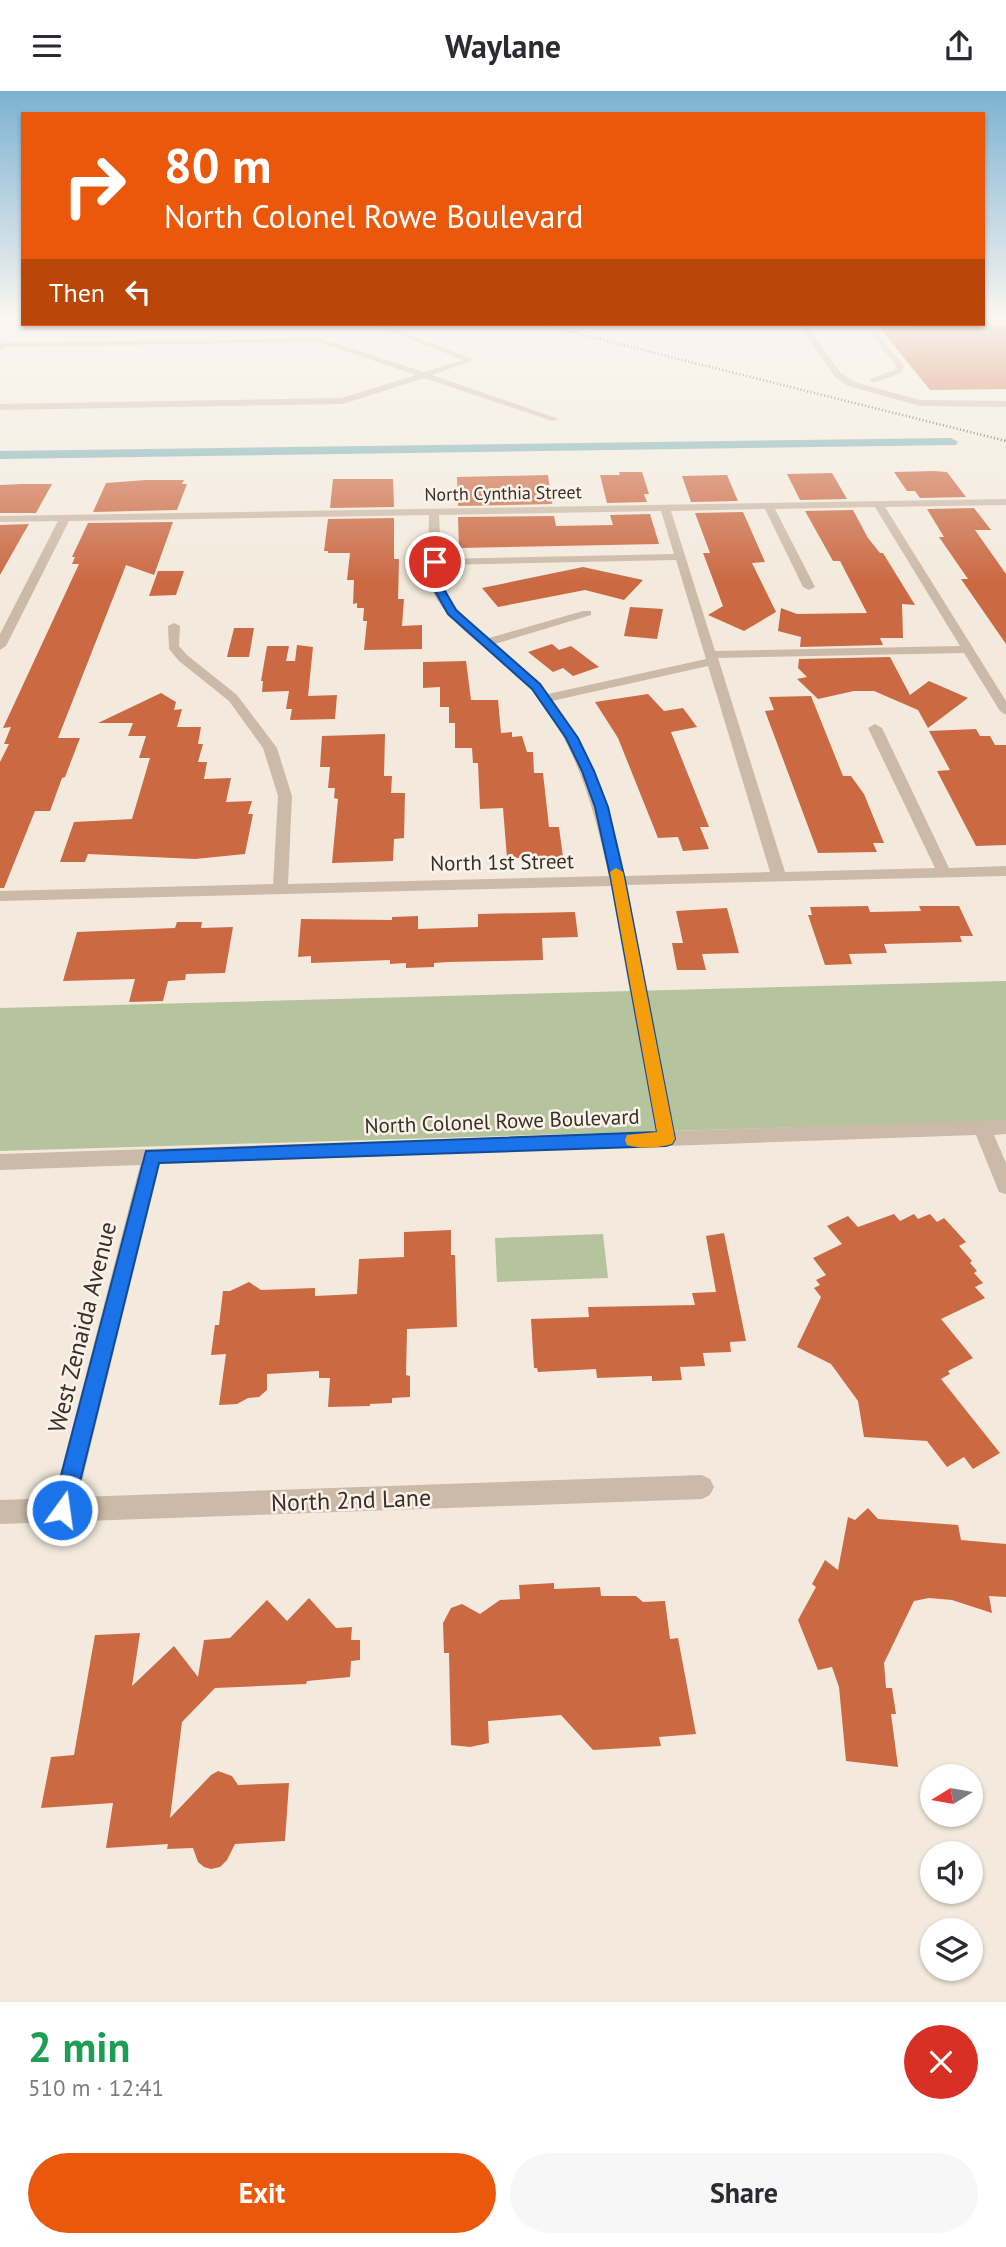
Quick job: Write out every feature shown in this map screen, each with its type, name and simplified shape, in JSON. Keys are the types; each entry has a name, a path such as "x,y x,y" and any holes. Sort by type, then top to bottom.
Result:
{"street":[{"path":"0,407 161,404"},
{"path":"511,404 555,419"},
{"name":"North Cynthia Street","path":"0,519 1006,502"},
{"path":"878,504 1006,711"},
{"path":"769,506 809,587"},
{"path":"665,508 779,876"},
{"path":"434,511 436,584 452,612 536,687 572,738 588,771 601,807 618,880 666,1139"},
{"path":"0,646 65,518"},
{"path":"435,562 681,557"},
{"path":"486,643 587,613"},
{"path":"174,626 173,646 183,658 233,698 270,748 285,796 280,889"},
{"path":"544,699 712,658 968,649"},
{"path":"875,729 944,872"},
{"name":"North 1st Street","path":"0,896 1006,871"},
{"name":"North Colonel Rowe Boulevard","path":"0,1162 1006,1127"},
{"path":"982,1128 1006,1186"},
{"name":"West Zenaida Avenue","path":"62,1510 152,1156"},
{"name":"North 2nd Lane","path":"0,1512 702,1487"}],"green space":[{"path":"1006,981 1006,1121 0,1151 0,1008"},
{"path":"603,1234 608,1278 497,1282 495,1238"}],"building":[{"path":"619,472 642,472 649,494 644,494 647,502 607,503 600,475 620,475"},
{"path":"894,472 947,472 966,497 920,498 915,491 907,491"},
{"path":"832,473 847,499 800,500 787,474"},
{"path":"548,475 552,504 458,506 457,477"},
{"path":"727,475 738,501 691,502 682,476"},
{"path":"333,479 393,479 394,507 330,508"},
{"path":"184,480 182,484 187,484 177,510 93,512 106,483"},
{"path":"52,484 36,513 0,513 0,485"},
{"path":"974,508 991,530 975,530 1006,574 1006,644 961,579 968,579 939,537 944,537 927,509"},
{"path":"853,510 868,538 880,553 883,553 915,605 902,604 903,638 880,638 883,645 800,647 801,637 778,631 781,608 797,614 867,613 840,561 833,561 805,511"},
{"path":"743,512 765,562 752,563 776,612 744,631 708,615 723,606 703,553 710,553 695,513"},
{"path":"650,514 659,544 459,548 458,517 554,516 556,526 613,525 610,515"},
{"path":"394,518 394,559 399,559 398,599 404,599 402,626 422,625 422,649 364,650 367,621 363,621 364,608 357,608 357,603 353,604 354,580 347,580 350,553 324,551 328,519"},
{"path":"173,522 154,575 126,565 58,738 80,738 65,777 62,778 50,811 35,811 4,888 0,888 0,762 9,744 4,744 11,727 3,728 79,564 72,564 75,557 72,557 88,523"},
{"path":"29,524 22,536 0,575 0,525"},
{"path":"583,567 643,580 624,600 585,590 498,607 482,588"},
{"path":"158,571 184,571 176,595 149,596"},
{"path":"630,607 663,609 657,639 624,636"},
{"path":"234,628 254,628 249,657 227,657"},
{"path":"552,644 559,650 571,646 599,667 573,676 563,668 553,672 528,652"},
{"path":"297,645 313,647 308,696 337,695 335,719 290,720 292,709 286,709 289,691 262,692 261,681 267,646 289,646 286,661 295,661"},
{"path":"890,657 910,695 929,681 968,698 928,728 918,710 874,691 854,691 818,699 797,679 807,677 798,668 799,659"},
{"path":"466,661 471,700 498,700 501,733 512,732 512,737 522,736 527,752 533,752 534,773 543,773 549,827 559,827 563,857 507,858 503,808 480,809 478,763 473,763 472,748 455,748 455,723 449,723 449,707 440,707 440,687 423,688 423,662"},
{"path":"161,693 176,702 174,710 182,709 177,727 201,727 198,744 203,744 198,762 207,762 204,779 231,778 226,802 252,801 248,814 253,814 245,854 195,859 88,854 85,862 60,862 74,822 132,819 150,758 139,758 146,736 128,736 133,723 98,723"},
{"path":"648,694 664,711 683,708 697,727 671,732 709,827 700,827 709,849 683,851 678,837 658,838 618,738 595,702"},
{"path":"811,696 843,776 851,776 864,794 884,843 873,843 877,852 818,853 765,711 774,710 769,697"},
{"path":"976,729 980,736 990,736 995,745 1006,745 1006,845 976,846 937,771 950,770 929,731"},
{"path":"385,734 384,776 392,776 391,793 405,793 404,838 394,839 393,861 332,863 338,799 334,798 335,788 328,788 330,767 320,767 322,736"},
{"path":"868,906 870,912 921,911 919,906 959,906 973,936 960,936 962,942 884,944 887,953 849,954 852,964 825,965 808,915 812,915 810,907"},
{"path":"727,908 739,953 702,954 706,970 677,970 672,943 683,943 676,911"},
{"path":"575,912 578,937 542,938 543,960 448,962 434,963 434,967 406,968 406,963 390,964 390,960 311,963 311,956 298,957 301,919 392,920 392,917 418,916 418,929 478,927 478,914"},
{"path":"177,922 202,922 201,928 233,927 225,973 186,974 185,980 168,981 163,1001 129,1002 135,979 63,981 77,932 175,928"},
{"path":"894,1214 900,1221 914,1214 918,1219 930,1214 937,1222 944,1218 966,1242 959,1246 972,1261 970,1263 977,1271 974,1273 983,1283 975,1287 985,1298 941,1319 973,1358 948,1371 950,1374 941,1379 1000,1453 973,1469 964,1457 947,1467 927,1441 864,1437 858,1401 831,1364 797,1347 821,1297 814,1288 820,1285 816,1280 826,1275 813,1258 842,1244 827,1226 848,1216 858,1227"},
{"path":"451,1230 451,1255 455,1255 457,1327 407,1329 406,1375 410,1376 410,1397 392,1398 392,1403 370,1406 328,1407 330,1378 319,1378 319,1371 267,1374 267,1390 259,1397 248,1398 237,1404 219,1405 226,1354 211,1355 215,1325 219,1325 223,1291 230,1291 249,1282 261,1290 315,1288 315,1296 357,1294 359,1259 404,1257 404,1232"},
{"path":"724,1233 746,1341 730,1342 731,1352 703,1353 705,1366 680,1367 682,1380 652,1381 652,1376 597,1378 596,1369 538,1372 537,1368 534,1368 531,1319 589,1317 588,1307 695,1305 692,1293 716,1292 706,1236"},
{"path":"868,1508 878,1519 958,1525 961,1540 1006,1544 1006,1597 989,1596 992,1613 952,1600 929,1598 914,1601 884,1663 886,1688 892,1688 896,1714 891,1714 898,1767 846,1761 839,1687 832,1667 818,1670 798,1620 816,1587 812,1584 825,1560 838,1570 848,1517 855,1520"},
{"path":"554,1583 554,1589 600,1587 601,1596 636,1596 643,1602 665,1601 670,1639 678,1638 696,1734 659,1737 661,1746 593,1750 561,1715 488,1721 489,1743 470,1747 451,1745 449,1653 444,1653 443,1623 451,1608 462,1604 480,1614 500,1600 520,1599 519,1585"},
{"path":"309,1598 336,1628 352,1627 351,1640 360,1640 360,1660 351,1661 350,1677 307,1681 306,1684 215,1688 182,1722 170,1818 218,1771 232,1776 238,1785 289,1783 285,1841 235,1844 227,1860 220,1867 211,1869 198,1862 193,1848 167,1849 168,1844 106,1848 113,1803 41,1808 51,1757 74,1755 95,1635 140,1633 132,1686 174,1646 198,1677 204,1640 230,1638 267,1600 287,1621"}],"waterway":[{"path":"0,455 951,442"}],"railway":[{"path":"859,404 1006,441"}],"slow traffic":[{"path":"616,872 666,1139 633,1140"}],"route":[{"path":"62,1510 152,1156 666,1139 618,880 601,807 588,771 572,738 536,687 452,612 436,584 435,562"}]}
